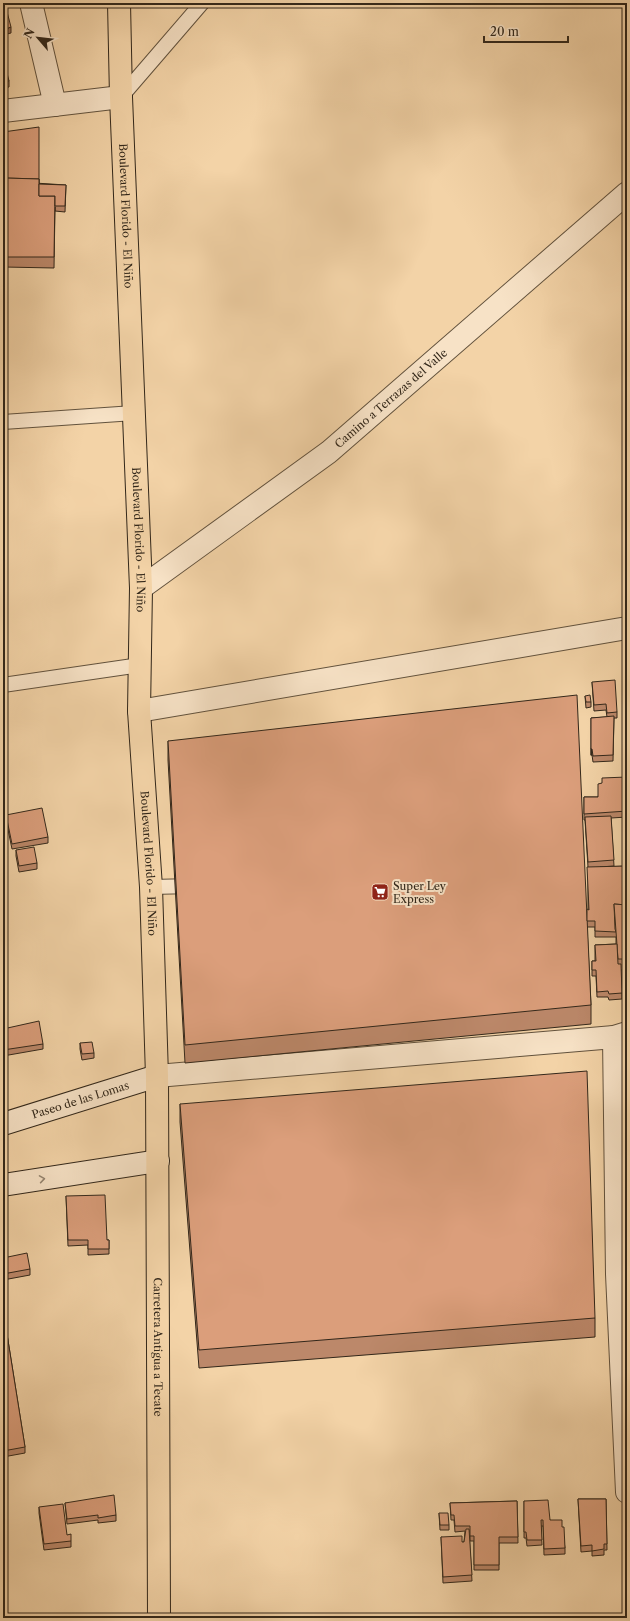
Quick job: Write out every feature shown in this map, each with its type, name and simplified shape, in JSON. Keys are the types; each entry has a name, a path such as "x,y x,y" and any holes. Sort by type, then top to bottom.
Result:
{"main road":[{"name":"Boulevard Florido - El Niño","path":"118,3 141,588 139,711 151,887 157,1076"},
{"name":"Carretera Antigua a Tecate","path":"157,1076 159,1618"}],"street":[{"path":"31,3 55,105"},
{"path":"3,111 121,97"},
{"name":"Camino a Terrazas del Valle","path":"141,588 329,452 627,193"},
{"path":"139,711 627,628"},
{"path":"620,1035 617,1274 625,1418 627,1492"},
{"name":"Paseo de las Lomas","path":"3,1124 157,1076 219,1064 620,1035"},
{"path":"3,1185 158,1161"}],"lane":[{"path":"121,97 202,3"},
{"path":"3,422 134,413"},
{"path":"3,685 140,665"},
{"path":"151,887 206,886"}],"building":[{"path":"6,8 11,27 3,30 3,9"},
{"path":"5,65 9,81 3,82 3,66"},
{"path":"39,127 39,179 5,178 3,260 3,132"},
{"path":"5,178 39,179 39,196 55,196 54,257 4,257"},
{"path":"39,184 66,185 65,206 55,206 55,196 39,196"},
{"path":"615,680 617,712 607,713 606,704 594,705 592,682"},
{"name":"Super Ley Express","path":"577,695 591,1005 185,1045 168,741"},
{"path":"590,695 591,702 586,702 585,696"},
{"path":"614,716 613,755 593,756 591,749 591,718"},
{"path":"627,777 627,811 584,814 584,797 598,797 598,784 602,783 602,778"},
{"path":"42,808 48,837 12,844 6,815"},
{"path":"611,816 614,860 588,862 585,817"},
{"path":"34,847 37,863 19,866 16,850"},
{"path":"627,866 627,905 614,904 616,932 595,931 595,921 587,921 587,909 589,910 587,867"},
{"path":"614,904 627,905 627,959 618,959"},
{"path":"617,944 618,964 621,964 622,993 609,994 608,991 597,992 596,970 592,970 592,961 596,961 595,945"},
{"path":"39,1021 43,1044 3,1050 3,1029"},
{"path":"92,1042 94,1053 82,1054 80,1043"},
{"path":"587,1071 595,1318 199,1350 180,1104"},
{"path":"105,1195 107,1240 109,1240 109,1249 88,1249 88,1240 68,1240 66,1196"},
{"path":"27,1253 30,1269 3,1274 3,1258"},
{"path":"3,1309 25,1447 3,1451"},
{"path":"114,1495 116,1515 98,1518 98,1515 67,1519 65,1503"},
{"path":"578,1499 606,1499 607,1544 604,1544 604,1549 592,1551 592,1545 581,1546"},
{"path":"548,1500 550,1520 562,1520 562,1527 564,1527 565,1548 544,1549 543,1520 541,1520 542,1540 527,1540 526,1532 524,1532 524,1501"},
{"path":"517,1501 518,1537 499,1537 499,1565 474,1565 474,1536 470,1536 470,1526 455,1526 454,1515 451,1515 450,1503"},
{"path":"63,1504 67,1535 71,1534 71,1541 44,1544 39,1507"},
{"path":"439,1513 448,1513 449,1525 440,1525"},
{"path":"466,1529 469,1529 472,1575 443,1577 441,1537 462,1536 462,1542 464,1542"}],"place":[{"name":"Super Ley Express","path":"380,892"}]}
